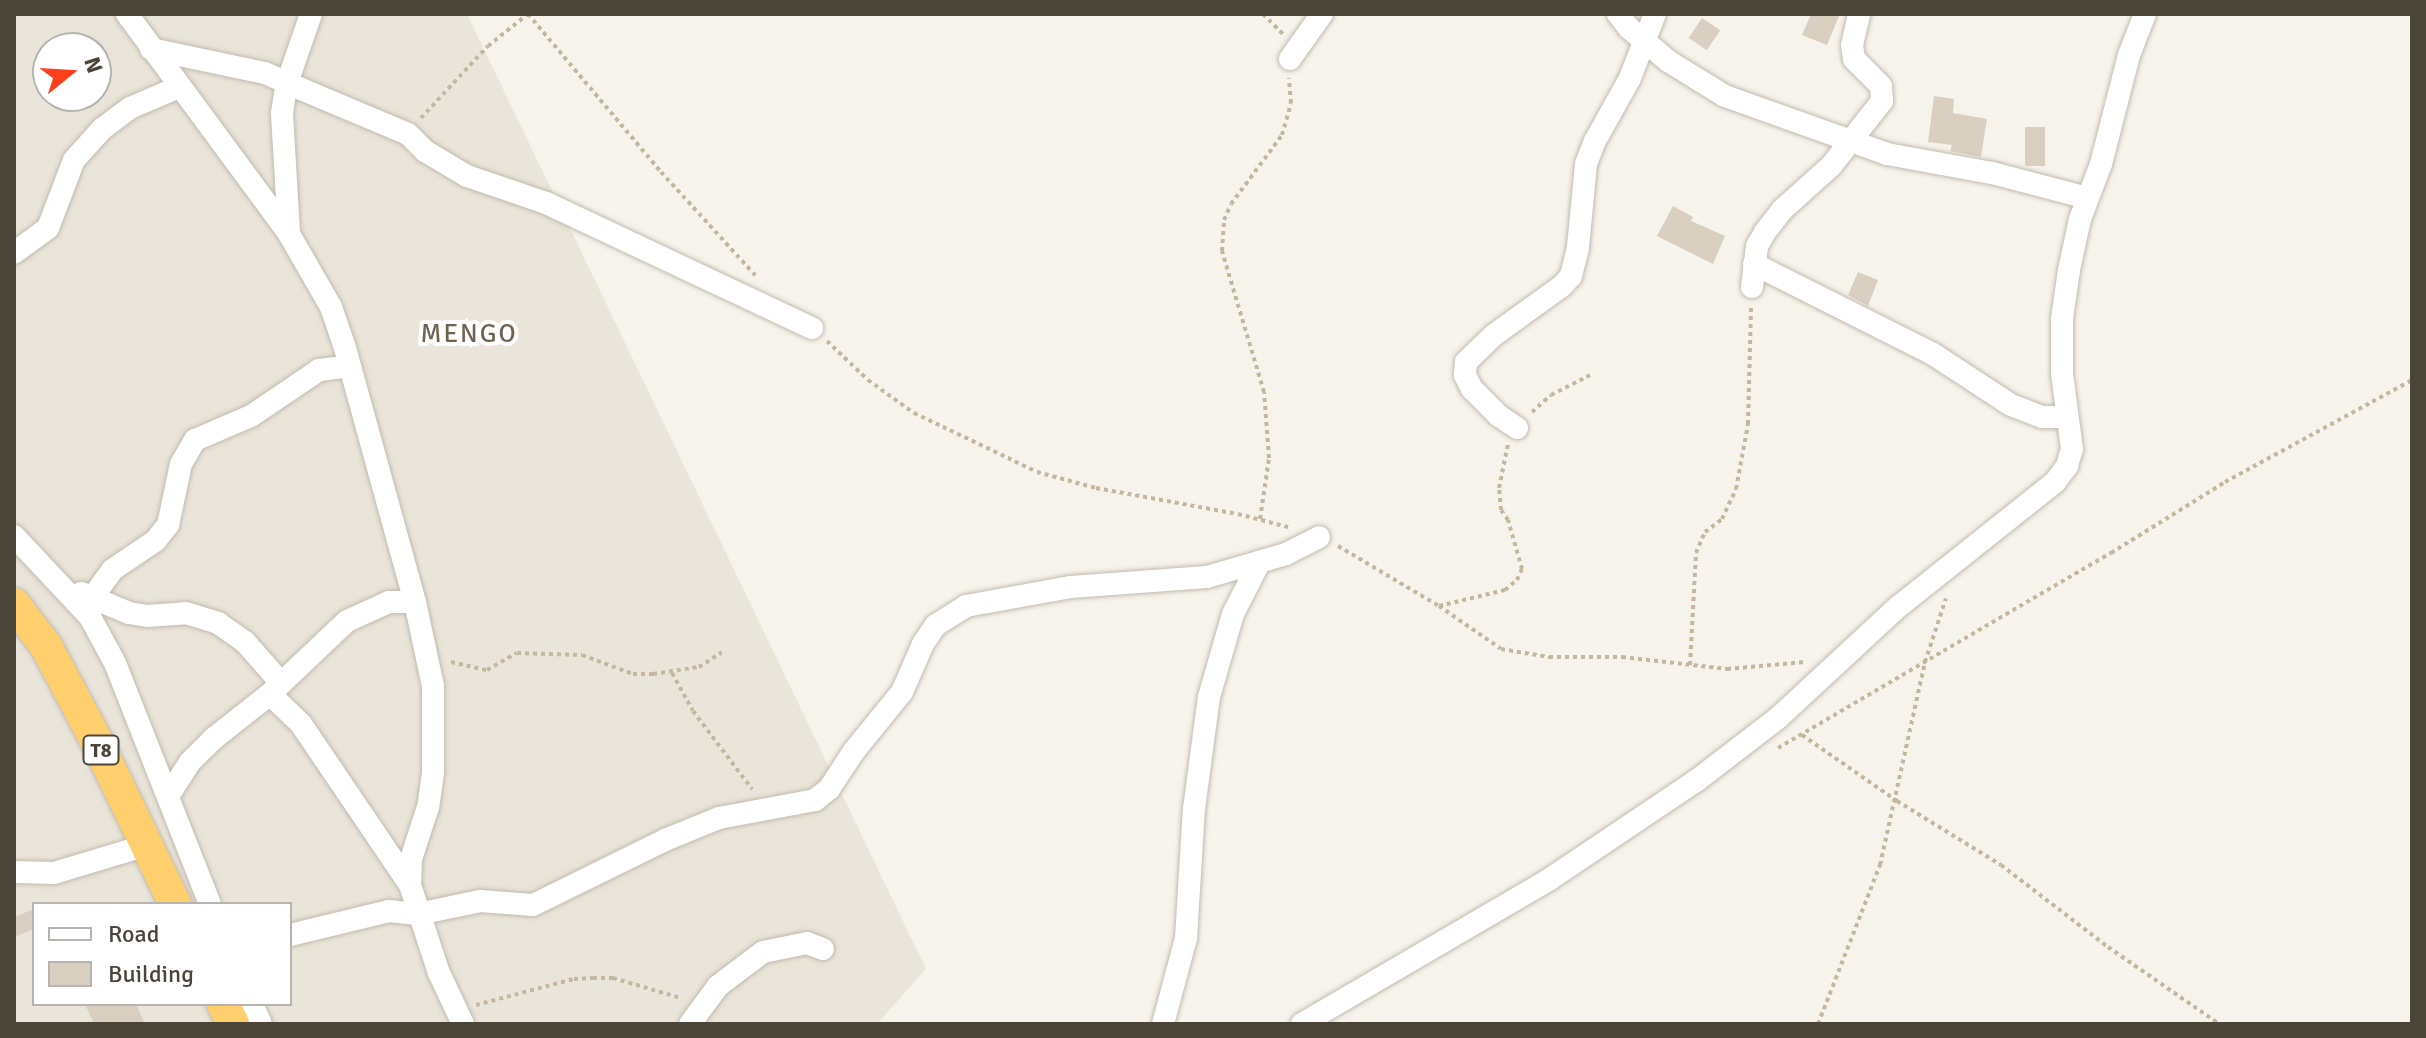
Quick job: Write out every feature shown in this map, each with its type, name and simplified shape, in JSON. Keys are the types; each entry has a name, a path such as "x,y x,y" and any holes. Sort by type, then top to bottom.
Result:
{"highway":[{"name":"T8","path":"14,604 46,646 174,902"},
{"path":"224,1006 233,1024"}],"street":[{"path":"127,14 289,234 331,307 415,602 429,664 435,731 433,773 428,807 411,859 410,885 418,914 458,1016"},
{"path":"289,234 282,126 287,83 311,14"},
{"path":"1293,54 1322,14"},
{"path":"1618,14 1645,43 1698,82 1725,96 1887,154 1992,173 2087,198"},
{"path":"1517,428 1498,415 1472,389 1465,375 1466,362 1494,335 1562,286 1571,276 1578,247 1586,164 1645,43 1655,14"},
{"path":"1752,287 1757,246 1782,210 1814,183 1882,101 1881,86 1854,59 1852,45 1859,14"},
{"path":"1302,1024 1617,837 1778,718 1898,607 2055,482 2067,466 2072,449 2065,417 2062,319 2072,257 2087,198 2101,164 2129,55 2145,14"},
{"path":"151,49 265,73 408,134 425,151 467,176 546,203 812,328"},
{"path":"14,253 48,228 74,160 92,139 130,108 179,87"},
{"path":"1754,264 1933,354 2011,405 2043,417 2065,417"},
{"path":"92,598 112,570 155,541 168,525 181,464 195,440 251,416 319,370 350,366"},
{"path":"14,536 90,617 115,663 209,902"},
{"path":"292,935 389,911 418,914 480,901 533,905 665,840 719,818 815,800 829,789 854,751 898,699 923,644 951,613 966,606 1021,594 1112,582 1195,579 1234,571 1305,547 1319,537"},
{"path":"1163,1024 1186,938 1194,809 1209,697 1233,614 1260,561"},
{"path":"62,584 129,613 147,616 186,613 218,623 245,642 410,885"},
{"path":"168,796 190,762 275,689 347,621 389,602 415,602"},
{"path":"14,872 54,873 147,845"},
{"path":"690,1024 718,986 763,952 807,943 823,949"}],"path":[{"path":"408,134 488,46 528,14 661,172 767,286"},
{"path":"1260,519 1269,458 1264,392 1222,251 1224,220 1231,204 1282,135 1291,103 1293,54 1263,14"},
{"path":"1690,665 1696,553 1705,532 1722,519 1736,489 1748,424 1752,287"},
{"path":"812,328 895,401 945,430 1037,472 1140,498 1260,519 1319,537 1439,606 1501,649 1549,657 1622,657 1727,669 1809,661"},
{"path":"1439,606 1505,590 1517,580 1522,569 1508,520 1501,510 1499,488 1506,447 1517,428 1551,395 1590,375"},
{"path":"1776,749 2225,482 2412,380"},
{"path":"1818,1024 1880,865 1897,801 1925,662 1950,589"},
{"path":"429,664 455,662 487,670 510,655 529,652 597,658 633,674 672,673 699,667 722,652"},
{"path":"672,673 718,747 772,810"},
{"path":"1802,735 1897,801 2001,865 2108,947 2219,1024"},
{"path":"458,1016 574,979 593,978 613,978 703,1004"}],"shaded area":[{"path":"14,14 467,14 926,969 877,1024 14,1024"}],"building":[{"path":"1811,14 1840,14 1827,45 1802,35"},
{"path":"1702,18 1720,30 1707,50 1689,38"},
{"path":"1934,96 1954,99 1953,113 1987,119 1981,157 1950,151 1952,145 1928,142"},
{"path":"2025,127 2045,127 2045,166 2025,166"},
{"path":"1673,206 1693,217 1691,221 1725,236 1713,264 1657,236"},
{"path":"1858,272 1878,280 1868,306 1848,295"},
{"path":"32,910 32,930 14,937 14,917"},
{"path":"86,1006 137,1006 145,1024 94,1024"}],"district":[{"name":"MENGO","path":"469,335"}]}
